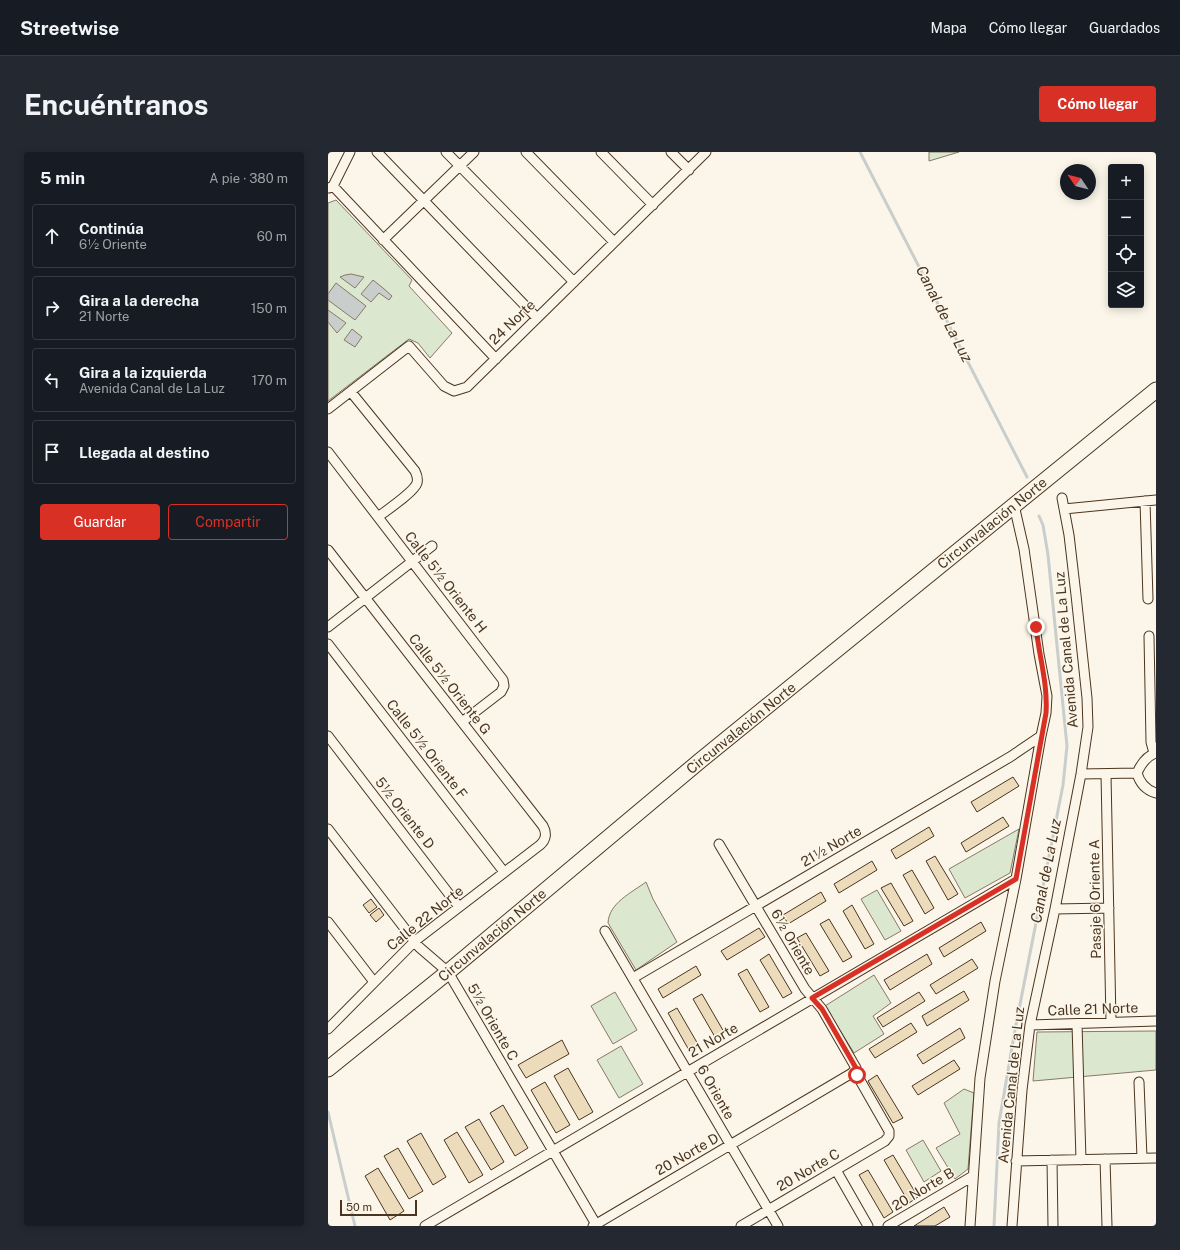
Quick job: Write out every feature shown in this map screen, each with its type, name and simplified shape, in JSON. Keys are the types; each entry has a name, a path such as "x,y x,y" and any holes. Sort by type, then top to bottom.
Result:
{"main road":[{"name":"Circunvalación Norte","path":"328,1069 448,972 701,760 1156,390"}],"street":[{"path":"350,152 331,187 496,358"},
{"path":"377,152 537,318"},
{"path":"446,152 574,282"},
{"path":"383,240 474,152"},
{"path":"526,152 614,242"},
{"path":"601,152 653,205"},
{"path":"671,152 688,170"},
{"name":"24 Norte","path":"328,409 409,346 444,386 454,391 467,387 706,152"},
{"path":"351,392 415,471 417,477 415,488 378,516"},
{"name":"Calle 5½ Oriente H","path":"328,452 503,680 504,686 501,692 462,722"},
{"name":"Avenida Canal de La Luz","path":"1012,1226 1022,1090 1030,1025 1055,909 1086,743 1088,712 1073,568 1062,498"},
{"path":"1064,509 1156,500"},
{"path":"1145,501 1148,599"},
{"name":"Avenida Canal de La Luz","path":"970,1226 982,1063 995,981 1016,879 1046,713 1047,696 1039,654 1022,541 1014,505"},
{"path":"328,627 432,546"},
{"name":"Calle 5½ Oriente G","path":"328,550 543,826 546,833 545,837"},
{"path":"1137,773 1143,761 1155,753 1151,742 1149,636"},
{"name":"Calle 5½ Oriente F","path":"328,644 504,872"},
{"name":"5½ Oriente D","path":"328,736 459,907"},
{"name":"21½ Norte","path":"632,978 1010,757 1041,736"},
{"path":"1081,774 1137,773"},
{"path":"1137,773 1142,784 1150,791 1156,793"},
{"name":"Pasaje 6 Oriente A","path":"1106,774 1111,1022"},
{"name":"5½ Oriente C","path":"328,829 415,941 448,972 595,1225"},
{"name":"Calle 22 Norte","path":"330,1022 374,982 415,941 540,845 545,837"},
{"name":"6½ Oriente","path":"719,844 805,989 822,1009 856,1068 857,1075 889,1131 888,1136"},
{"name":"21 Norte","path":"424,1226 1016,879"},
{"path":"1055,909 1109,908"},
{"path":"328,922 374,982"},
{"name":"6 Oriente","path":"605,932 778,1226"},
{"name":"Calle 21 Norte","path":"1030,1025 1156,1021"},
{"path":"1077,1024 1081,1160"},
{"name":"20 Norte D","path":"595,1225 852,1073 856,1068"},
{"path":"1139,1082 1142,1158"},
{"name":"20 Norte C","path":"741,1226 885,1142 888,1136"},
{"path":"1016,1161 1156,1158"},
{"path":"1105,1159 1107,1226"},
{"path":"1052,1160 1053,1226"},
{"path":"836,1170 868,1226"},
{"name":"20 Norte B","path":"888,1226 973,1176"}],"green space":[{"path":"929,152 959,152 929,161"},
{"path":"336,200 412,280 409,286 452,333 430,358 418,343 409,339 328,401 328,203"},
{"path":"1019,829 1010,873 965,898 949,869"},
{"path":"646,882 653,899 677,942 636,970 608,923 609,916 617,904"},
{"path":"877,890 901,931 885,940 861,899"},
{"path":"874,975 891,1003 873,1016 884,1034 854,1053 825,1006"},
{"path":"615,992 637,1030 613,1044 591,1006"},
{"path":"1156,1031 1156,1070 1033,1081 1037,1032"},
{"path":"621,1046 643,1084 619,1098 597,1060"},
{"path":"964,1089 974,1093 968,1169 955,1179 936,1148 960,1134 944,1103"},
{"path":"923,1140 941,1171 924,1182 906,1150"}],"shaded area":[{"path":"351,274 364,277 355,288 340,277"},
{"path":"373,280 392,296 389,300 379,293 371,302 361,294"},
{"path":"336,283 366,306 355,320 328,300 328,294"},
{"path":"328,310 346,323 337,333 328,322"},
{"path":"352,329 362,337 355,347 344,340"}],"building":[{"path":"1013,777 1019,786 977,812 971,802"},
{"path":"1003,817 1009,826 966,852 961,843"},
{"path":"929,827 934,836 896,859 891,850"},
{"path":"935,856 958,894 948,900 926,861"},
{"path":"872,861 877,870 839,893 834,884"},
{"path":"912,870 934,908 925,914 903,875"},
{"path":"891,883 913,921 904,926 881,888"},
{"path":"821,892 826,901 788,924 783,915"},
{"path":"371,899 377,907 369,913 363,905"},
{"path":"852,905 874,944 865,949 843,911"},
{"path":"379,908 384,915 376,922 370,915"},
{"path":"829,919 852,957 843,962 820,924"},
{"path":"981,922 986,931 944,957 939,948"},
{"path":"759,928 765,937 727,960 721,951"},
{"path":"806,933 829,971 820,976 797,938"},
{"path":"769,954 792,993 783,998 760,960"},
{"path":"927,954 932,964 890,990 884,980"},
{"path":"972,959 978,968 936,994 930,985"},
{"path":"696,966 701,975 663,998 658,989"},
{"path":"747,969 769,1007 760,1012 738,974"},
{"path":"964,991 969,1000 927,1026 922,1016"},
{"path":"919,992 925,1001 883,1027 877,1018"},
{"path":"702,994 724,1032 715,1037 693,999"},
{"path":"677,1008 699,1046 690,1052 668,1013"},
{"path":"911,1023 917,1032 875,1058 869,1049"},
{"path":"960,1028 965,1038 923,1064 917,1055"},
{"path":"562,1040 569,1054 526,1078 518,1065"},
{"path":"954,1060 960,1069 918,1095 912,1086"},
{"path":"568,1068 593,1112 579,1120 554,1076"},
{"path":"877,1075 903,1118 893,1123 868,1081"},
{"path":"545,1082 570,1125 556,1133 531,1090"},
{"path":"503,1105 528,1148 515,1156 490,1113"},
{"path":"479,1119 504,1162 491,1170 465,1127"},
{"path":"457,1132 483,1175 469,1183 444,1140"},
{"path":"421,1133 446,1177 433,1185 407,1141"},
{"path":"398,1148 423,1191 409,1199 384,1156"},
{"path":"893,1155 918,1197 909,1203 884,1160"},
{"path":"378,1168 404,1211 390,1220 365,1176"},
{"path":"868,1170 893,1212 884,1218 859,1175"},
{"path":"944,1207 950,1217 935,1226 914,1226"}],"waterway":[{"name":"Canal de La Luz","path":"860,152 1027,477"},
{"name":"Canal de La Luz","path":"994,1226 999,1123 1015,1030 1063,785 1067,746 1048,555 1043,525 1039,516"},
{"path":"328,1112 355,1226"}],"route":[{"path":"857,1075 856,1068 822,1009 812,998 1016,879 1046,713 1047,696 1039,654 1036,627"}]}
